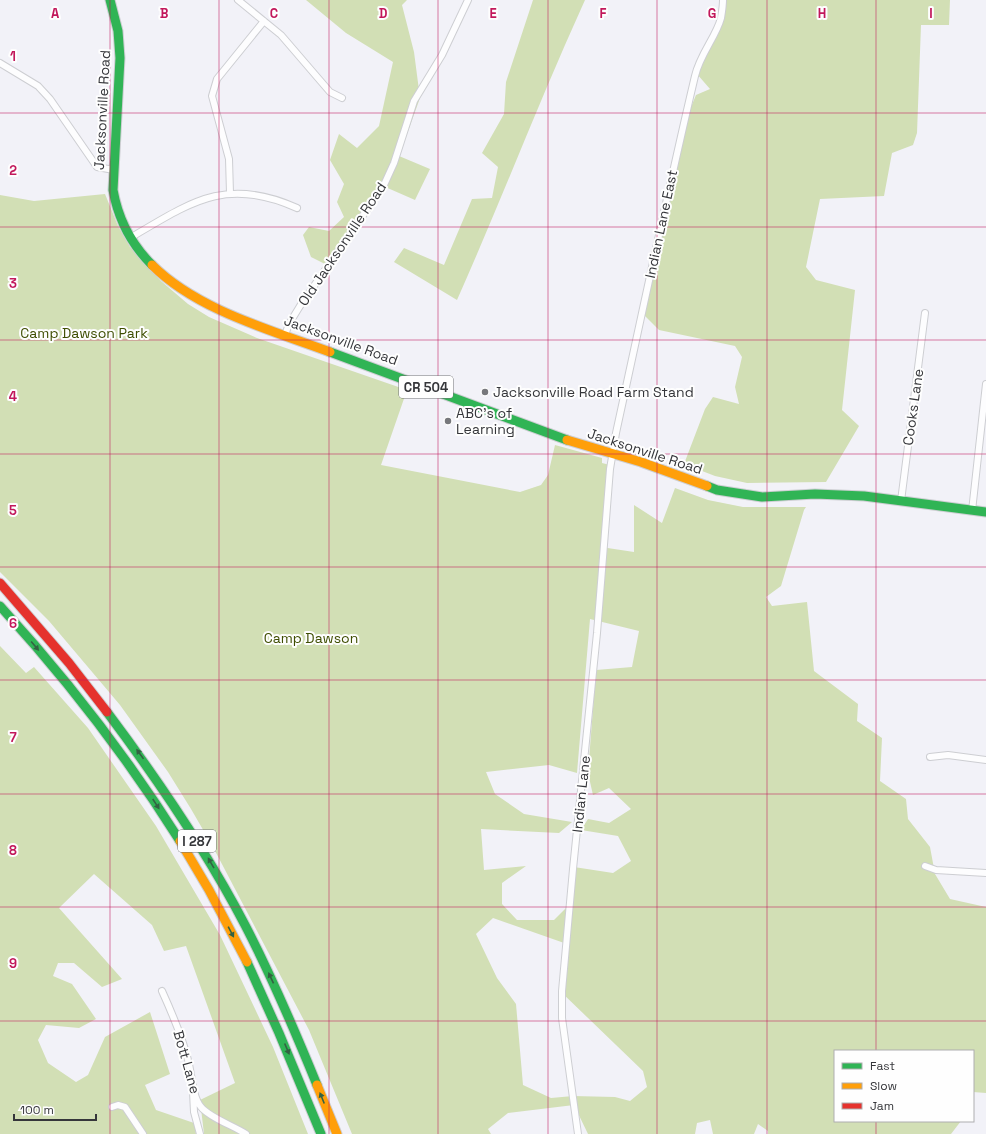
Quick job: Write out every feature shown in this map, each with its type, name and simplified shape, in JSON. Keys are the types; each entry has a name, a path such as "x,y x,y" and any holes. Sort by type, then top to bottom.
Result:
{"main road":[{"name":"Jacksonville Road","path":"110,0 118,31 120,58 113,190 116,207 130,238 145,258 159,272 179,287 231,314 285,335 531,427 582,445 666,470 706,487 732,494 762,497 838,494 864,496 986,512"},
{"name":"I 287","path":"0,583 102,703 149,767 193,834 233,902 266,967 294,1029 337,1134"},
{"name":"I 287","path":"0,606 53,667 106,734 152,797 183,847 220,909 256,980 321,1134"}],"street":[{"path":"238,0 291,45 330,92 342,98"},
{"name":"Old Jacksonville Road","path":"285,335 289,324 300,306 384,185 394,161 414,101 442,55 468,0"},
{"name":"Indian Lane East","path":"612,453 670,178 683,132 695,74 702,54 721,19 723,0"},
{"path":"230,193 229,159 212,96 217,79 264,21"},
{"path":"0,63 38,86 58,109 97,167 114,170"},
{"path":"130,238 204,198 230,193 238,192 264,196 276,199 297,208"},
{"name":"Cooks Lane","path":"901,501 924,313"},
{"path":"972,511 986,384"},
{"name":"Indian Lane","path":"578,1134 562,1018 562,991 612,453"},
{"path":"930,757 948,755 986,760"},
{"path":"924,866 936,870 986,873"},
{"name":"Bott Lane","path":"162,991 173,1016 188,1060 200,1106 209,1114 246,1134"},
{"path":"193,1083 194,1112 200,1134"},
{"path":"112,1107 125,1107 143,1134"}],"green space":[{"path":"306,0 407,0 402,5 414,52 420,98 399,156 430,169 415,200 383,186 329,266 311,257 303,235 309,227 329,231 344,217 337,202 344,184 330,160 339,134 357,148 379,126 393,62 346,33"},
{"path":"533,0 585,0 457,300 394,262 404,248 444,265 472,199 492,198 498,167 482,153 504,114 506,82"},
{"path":"727,0 950,0 949,25 921,25 917,133 913,145 892,153 884,196 820,199 806,267 816,280 855,290 842,410 859,426 826,482 747,483 715,476 684,464 705,409 713,397 739,404 735,387 742,357 735,346 659,330 642,313 680,134 696,95 710,89 697,74"},
{"path":"105,194 118,226 130,247 161,281 188,304 209,317 257,338 407,390 381,465 520,492 541,485 548,475 555,445 602,458 602,463 610,465 601,547 634,552 634,505 662,523 675,488 708,500 743,507 806,507 781,586 766,597 772,606 807,602 814,671 858,704 857,721 882,738 880,781 906,799 908,819 930,847 935,874 950,899 986,907 986,1093 974,1092 974,1050 834,1050 834,1122 960,1122 951,1134 768,1134 768,1131 758,1124 754,1134 713,1134 710,1120 697,1123 695,1134 588,1134 574,1105 508,1113 488,1129 491,1134 352,1134 309,1030 213,847 168,772 120,705 49,621 0,572 0,195 34,201","holes":["590,619 639,631 632,667 596,670 588,773 593,795 609,788 631,809 609,823 588,819 581,830 618,836 631,861 613,873 574,867 572,902 554,920 517,920 502,904 502,883 526,866 484,870 481,829 559,833 572,822 524,814 495,794 486,772 549,765 577,773","493,918 567,944 560,991 643,1071 647,1087 630,1101 615,1097 573,1096 551,1098 523,1085 516,1004 497,978 476,934"]},
{"path":"0,646 26,673 34,667 88,728 156,826 220,935 273,1047 308,1134 204,1134 200,1100 235,1083 186,946 164,951 152,925 94,874 59,908 122,979 102,987 74,963 58,963 53,976 72,984 96,1019 79,1028 46,1025 38,1040 48,1063 76,1082 88,1075 105,1037 150,1012 170,1074 145,1085 156,1110 194,1123 196,1134 0,1134"}],"traffic: fast":[{"path":"110,0 118,31 120,58 113,190 118,211 126,230 144,257 152,265"},
{"path":"330,352 567,440"},
{"path":"707,486 717,490 762,497 815,494 864,496 986,512"},
{"path":"0,606 49,662 95,719 139,779 180,841"},
{"path":"107,712 145,763 198,843 230,897 274,984 317,1085"},
{"path":"247,962 279,1033 321,1134"}],"traffic: slow":[{"path":"152,265 170,281 213,307 260,327 330,352"},
{"path":"567,440 641,462 707,486"},
{"path":"180,841 209,890 247,962"},
{"path":"317,1085 337,1134"}],"traffic: jam":[{"path":"0,583 69,663 107,712"}],"place":[{"name":"Jacksonville Road Farm Stand","path":"485,392"},
{"name":"ABC's of Learning","path":"448,421"}],"park label":[{"name":"Camp Dawson Park","path":"84,333"},
{"name":"Camp Dawson","path":"311,638"}]}
